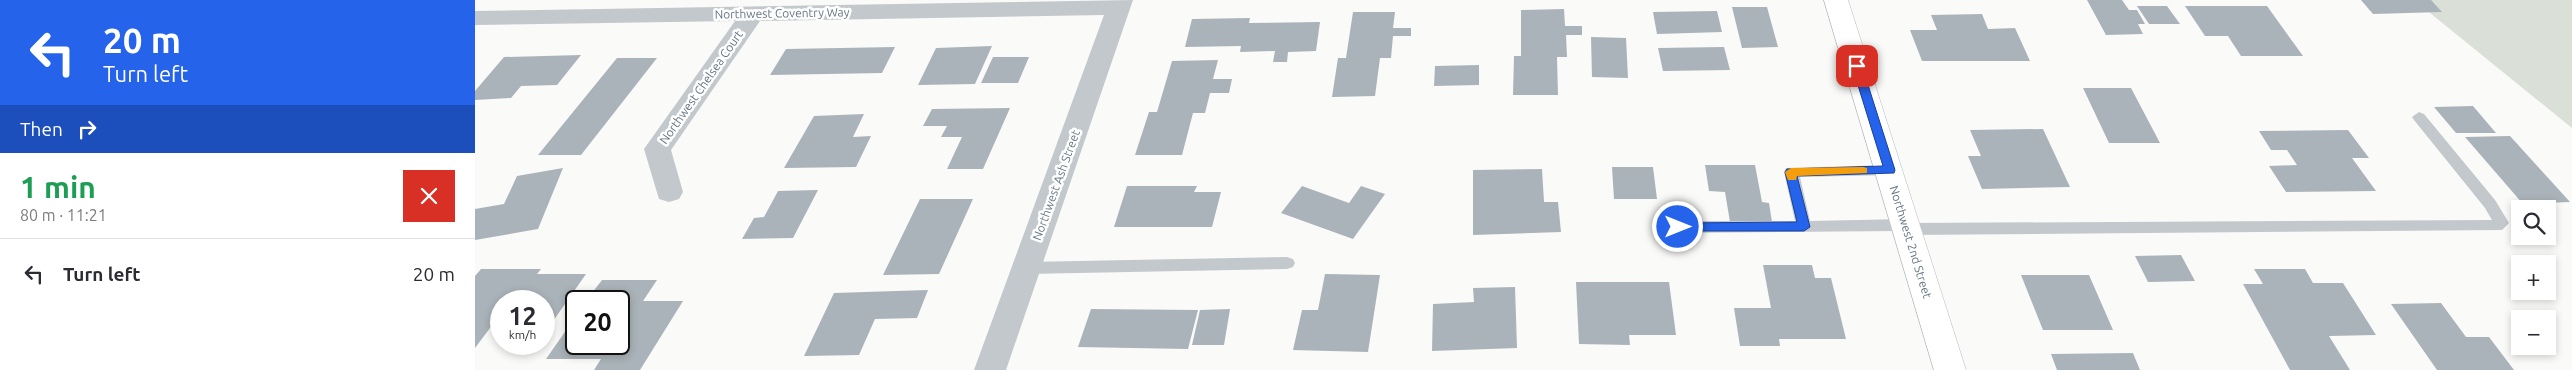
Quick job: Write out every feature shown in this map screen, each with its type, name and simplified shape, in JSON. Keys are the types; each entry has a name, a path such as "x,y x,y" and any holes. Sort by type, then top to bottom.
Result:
{"main road":[{"name":"Northwest 2nd Street","path":"1836,0 1890,170 1950,370"}],"street":[{"name":"Northwest Coventry Way","path":"475,18 1120,3"},
{"name":"Northwest Ash Street","path":"990,370 1120,3"},
{"name":"Northwest Chelsea Court","path":"669,192 657,150 753,13"}],"lane":[{"path":"1678,227 2497,226 2501,223 2490,204 2419,117"},
{"path":"1804,227 1791,172 1890,170"},
{"path":"1026,268 1287,263"}],"shaded area":[{"path":"2414,0 2572,0 2572,128"}],"building":[{"path":"2087,0 2122,0 2129,10 2137,10 2145,24 2138,24 2143,34 2106,35"},
{"path":"2361,0 2431,0 2442,12 2373,14"},
{"path":"2137,6 2167,6 2180,24 2149,24"},
{"path":"2185,6 2267,6 2303,56 2241,56 2228,36 2205,36"},
{"path":"1732,7 1767,7 1778,47 1742,48"},
{"path":"1564,9 1565,26 1582,26 1582,35 1566,35 1567,57 1557,57 1558,95 1513,95 1514,56 1521,56 1521,10"},
{"path":"1717,11 1722,32 1657,34 1653,12"},
{"path":"1353,12 1395,12 1393,28 1411,28 1411,36 1393,36 1391,58 1380,58 1375,96 1332,97 1338,58 1346,58"},
{"path":"1982,14 1988,29 2015,28 2030,61 1922,61 1910,30 1937,30 1931,15"},
{"path":"1250,18 1249,23 1320,22 1316,51 1288,52 1287,62 1273,62 1275,51 1240,52 1241,46 1185,47 1192,19"},
{"path":"1591,37 1626,38 1628,78 1592,77"},
{"path":"992,46 975,84 918,85 936,48"},
{"path":"895,47 882,73 770,75 786,49"},
{"path":"1724,47 1730,70 1663,71 1658,48"},
{"path":"581,55 557,85 521,86 511,98 475,100 475,91 504,57"},
{"path":"993,57 1029,57 1018,83 981,83"},
{"path":"617,58 657,58 581,155 538,155"},
{"path":"1218,60 1213,79 1232,79 1229,93 1210,93 1205,113 1193,113 1182,155 1135,155 1149,112 1157,112 1172,61"},
{"path":"1479,65 1479,85 1434,86 1435,66"},
{"path":"2083,88 2131,88 2160,143 2109,143"},
{"path":"2473,106 2496,133 2456,133 2434,107"},
{"path":"1010,108 983,169 947,169 962,137 941,137 947,126 923,126 932,109"},
{"path":"864,114 853,137 871,136 856,167 784,168 814,116"},
{"path":"2043,129 2070,187 1982,189 1968,156 1981,156 1970,130"},
{"path":"2348,130 2369,158 2352,158 2376,191 2286,192 2269,166 2297,165 2287,150 2271,150 2259,131"},
{"path":"2510,136 2570,202 2520,200 2465,137"},
{"path":"1705,165 1755,165 1762,202 1769,203 1772,222 1730,222 1725,192 1709,191"},
{"path":"1612,167 1653,167 1657,199 1614,199"},
{"path":"563,168 538,229 475,240 475,209 504,204 517,176"},
{"path":"1542,169 1544,202 1558,202 1561,232 1473,235 1473,170"},
{"path":"1127,186 1197,186 1194,192 1221,192 1212,227 1114,227"},
{"path":"1302,186 1349,203 1361,186 1385,194 1353,239 1281,213"},
{"path":"818,190 793,238 742,239 754,218 764,217 778,191"},
{"path":"920,199 973,199 939,274 883,275"},
{"path":"2181,255 2195,281 2148,282 2135,256"},
{"path":"1763,265 1812,265 1815,278 1831,278 1846,339 1779,339 1780,346 1740,346 1734,308 1771,308"},
{"path":"481,269 541,269 537,274 586,274 575,290 565,290 565,304 555,318 555,290 490,290 490,328 475,348 475,276"},
{"path":"2254,269 2305,269 2313,283 2343,283 2376,335 2329,336 2350,370 2290,370 2243,284 2263,284"},
{"path":"1325,274 1380,275 1368,352 1293,350 1302,310 1318,310"},
{"path":"2021,275 2089,275 2113,330 2043,330"},
{"path":"602,280 657,280 643,301 683,301 640,370 594,370 601,359 546,359 549,355 555,355 555,346 565,332 565,355 630,355 630,290 594,290"},
{"path":"1576,282 1669,282 1676,335 1629,335 1630,345 1579,344"},
{"path":"1515,287 1517,348 1432,351 1433,304 1474,302 1473,288"},
{"path":"928,290 917,318 875,319 859,355 804,356 834,293"},
{"path":"2441,303 2466,337 2489,337 2514,370 2437,370 2391,304"},
{"path":"1091,309 1198,310 1188,349 1078,347"},
{"path":"1230,309 1224,345 1192,345 1200,310"},
{"path":"2133,353 2140,370 2057,370 2051,354"}],"slow traffic":[{"path":"1792,177 1791,172 1863,171"}],"route":[{"path":"1678,227 1804,227 1791,172 1890,170 1857,66"}]}
